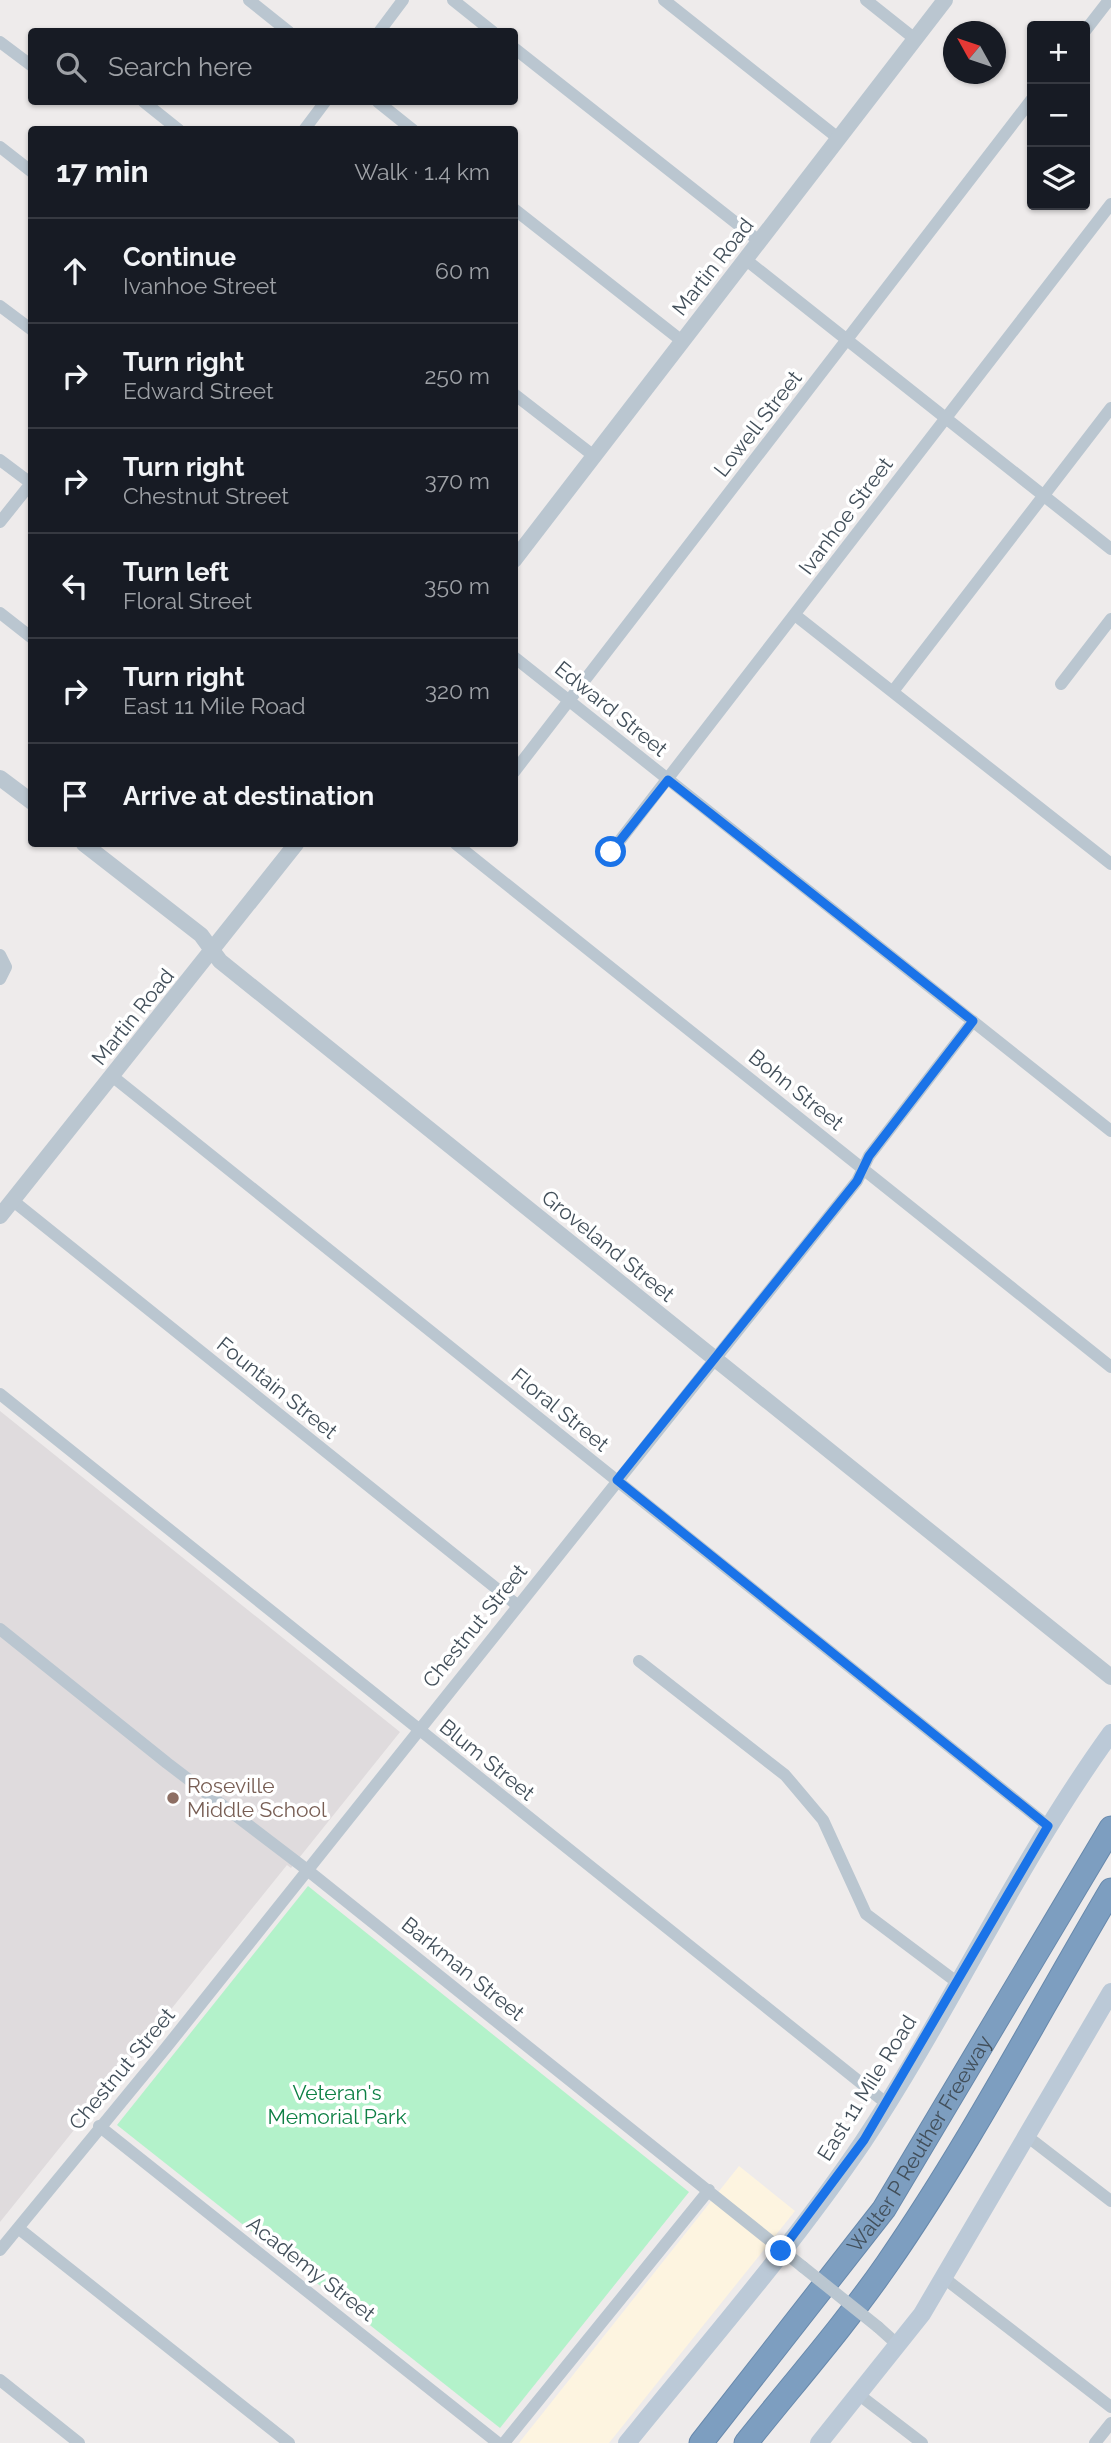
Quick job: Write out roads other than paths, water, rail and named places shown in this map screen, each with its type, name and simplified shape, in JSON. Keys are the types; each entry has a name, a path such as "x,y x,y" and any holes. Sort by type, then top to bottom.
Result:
{"highway":[{"name":"Walter P Reuther Freeway","path":"701,2443 884,2209 1111,1828"},
{"name":"Walter P Reuther Freeway","path":"746,2443 863,2296 929,2202 1111,1890"}],"main road":[{"name":"East 11 Mile Road","path":"627,2443 844,2169 958,1983 1048,1826 1111,1733"},
{"path":"819,2443 898,2345 944,2278 1109,2000"}],"street":[{"path":"249,0 284,28"},
{"path":"382,28 403,0"},
{"path":"453,0 488,28"},
{"path":"664,0 838,138"},
{"path":"866,0 915,39"},
{"name":"Martin Road","path":"518,552 945,0"},
{"path":"1090,25 1109,0"},
{"path":"0,42 28,63"},
{"path":"518,51 759,242"},
{"path":"148,105 175,126"},
{"path":"307,126 324,105"},
{"path":"382,105 408,126"},
{"name":"Lowell Street","path":"518,767 1027,105"},
{"path":"0,147 28,169"},
{"name":"Ivanhoe Street","path":"611,852 1111,204"},
{"path":"518,212 682,341"},
{"path":"745,259 1111,549"},
{"path":"0,306 28,327"},
{"path":"518,397 594,456"},
{"path":"894,690 1111,408"},
{"path":"0,460 28,481"},
{"path":"0,522 28,487"},
{"path":"0,613 28,635"},
{"path":"795,615 894,690 1111,864"},
{"path":"1061,684 1111,619"},
{"name":"Edward Street","path":"518,660 1111,1131"},
{"path":"0,778 28,799"},
{"name":"Groveland Street","path":"88,847 201,935 220,961 1111,1677"},
{"name":"Martin Road","path":"0,1216 214,950 293,847"},
{"name":"Bohn Street","path":"460,847 1111,1367"},
{"path":"0,979 3,959"},
{"name":"Chestnut Street","path":"0,2250 857,1181 869,1156 973,1021"},
{"name":"Floral Street","path":"112,1076 1048,1826"},
{"name":"Fountain Street","path":"12,1200 517,1605"},
{"name":"Blum Street","path":"0,1394 886,2103"},
{"name":"Barkman Street","path":"0,1629 709,2190 898,2345"},
{"path":"639,1661 785,1774 823,1820 866,1914 958,1983"},
{"name":"Academy Street","path":"100,2126 498,2443"},
{"path":"1028,2137 1111,2201"},
{"path":"504,2443 709,2190"},
{"path":"18,2228 289,2443"},
{"path":"944,2278 1111,2407"},
{"path":"0,2381 79,2443"},
{"path":"858,2393 922,2443"},
{"path":"1095,2443 1111,2423"}],"place":[{"name":"Roseville Middle School","path":"173,1798"}],"park label":[{"name":"Veteran's Memorial Park","path":"337,2105"}]}
